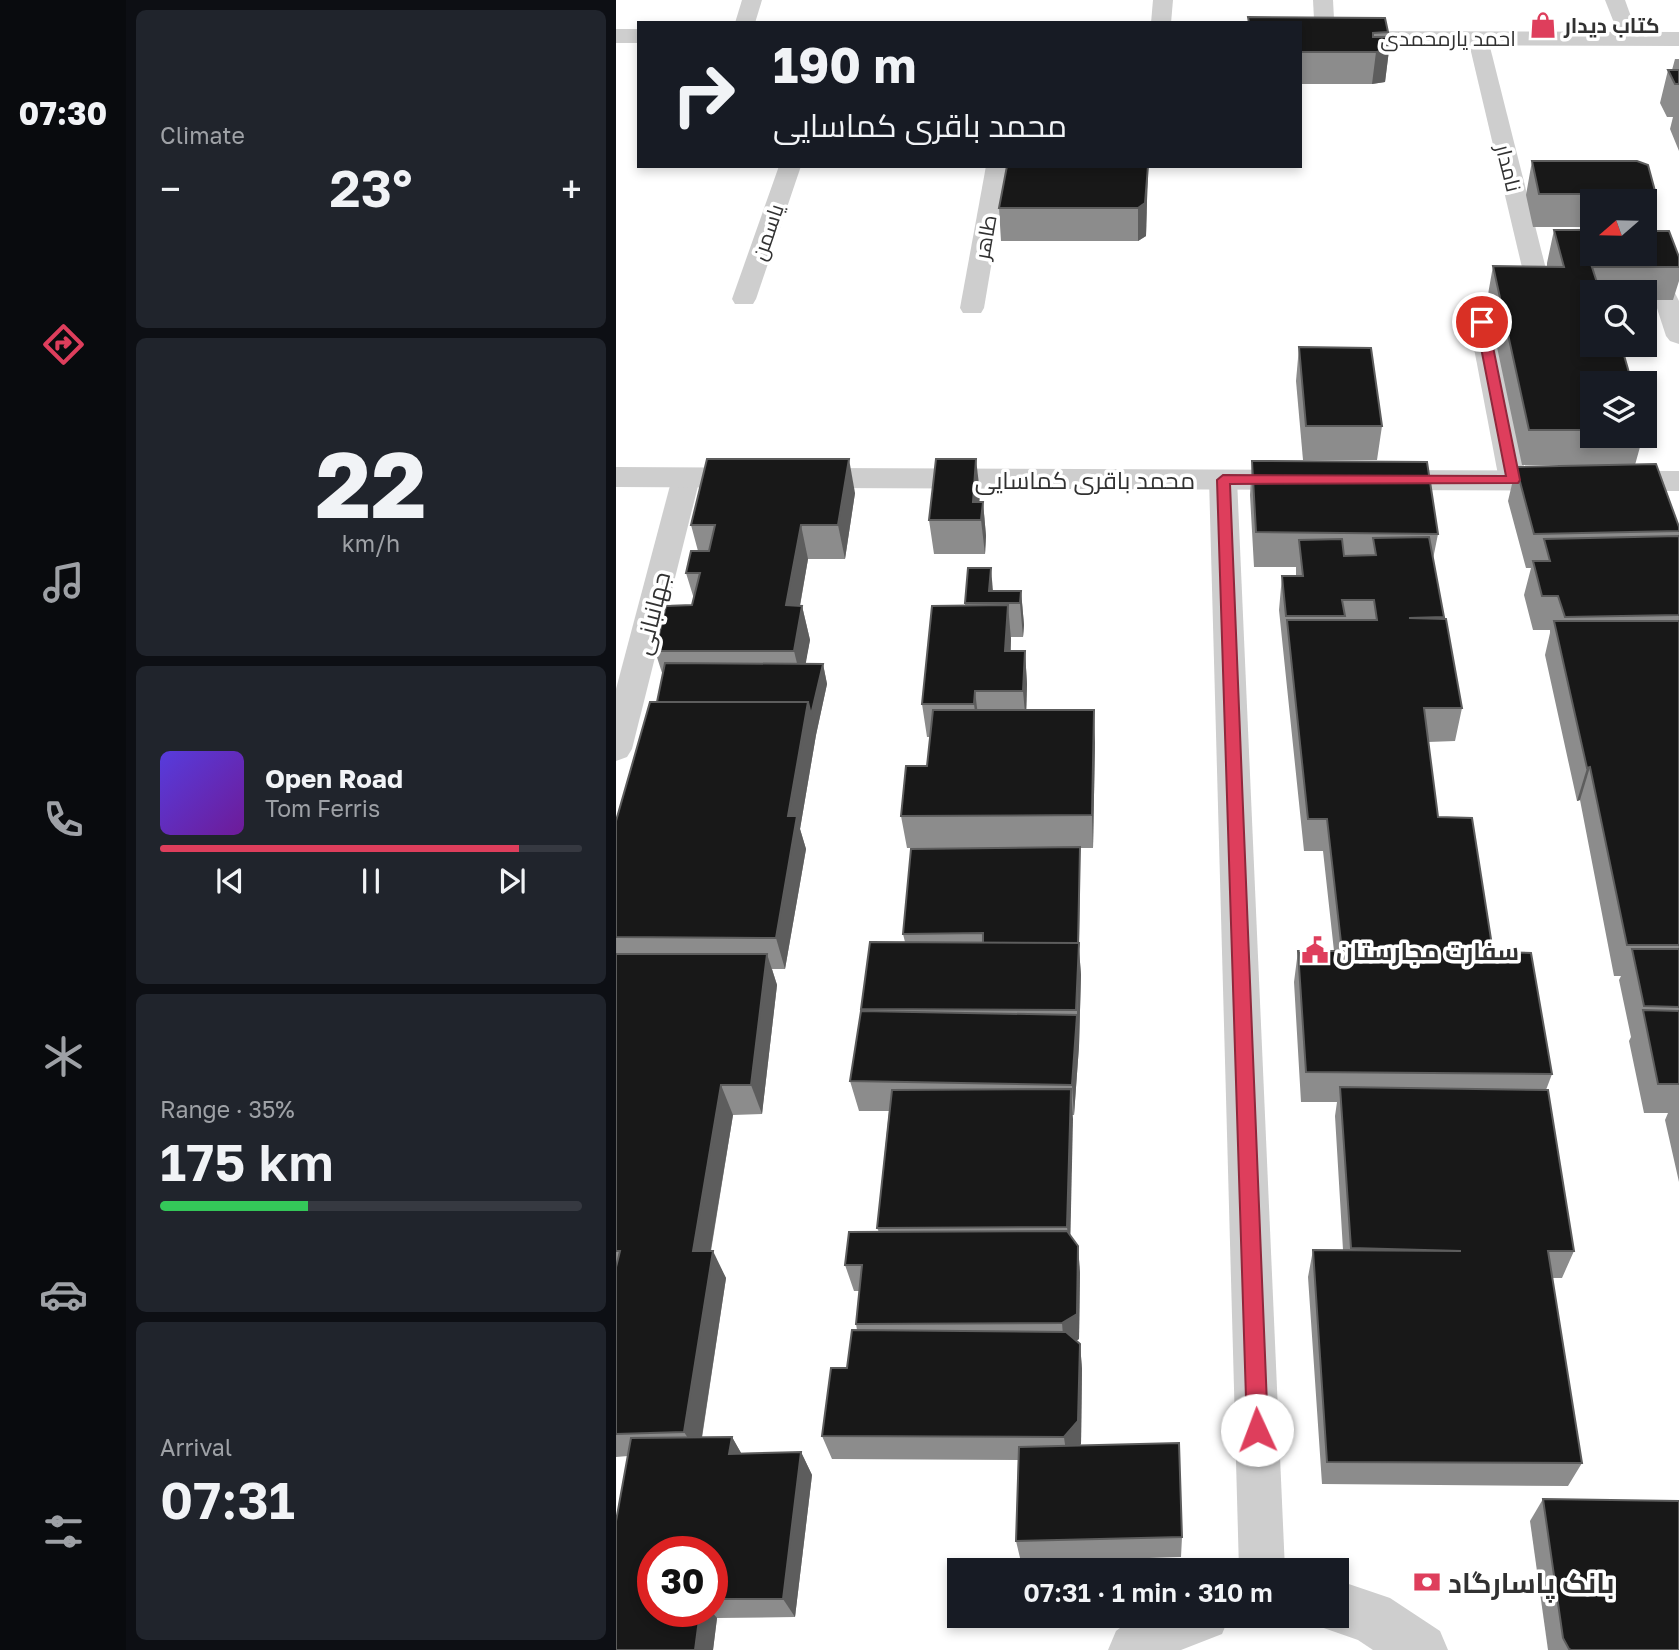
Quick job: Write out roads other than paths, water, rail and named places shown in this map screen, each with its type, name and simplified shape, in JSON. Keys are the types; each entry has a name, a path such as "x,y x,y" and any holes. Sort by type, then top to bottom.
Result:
{"street":[{"path":"746,21 752,0"},
{"path":"1161,21 1164,0"},
{"path":"1324,0 1325,38"},
{"path":"1615,0 1629,39"},
{"path":"616,36 637,36"},
{"name":"احمد یارمحمدی","path":"1302,38 1679,39"},
{"name":"نامدار","path":"1478,38 1541,298"},
{"name":"یاسمن","path":"744,299 789,168"},
{"name":"طاهر","path":"972,308 998,168"},
{"path":"1665,296 1679,337"},
{"path":"1482,322 1513,480"},
{"name":"محمد باقری کماسایی","path":"616,477 1679,481"},
{"name":"جهانبانی","path":"616,749 686,478"},
{"path":"1223,480 1262,1558"},
{"path":"1349,1611 1371,1617 1421,1650"},
{"path":"1135,1650 1169,1628"}],"place":[{"name":"کتاب دیدار","path":"1543,25"},
{"name":"سفارت مجارستان","path":"1315,950"},
{"name":"بانک پاسارگاد","path":"1427,1582"}]}
